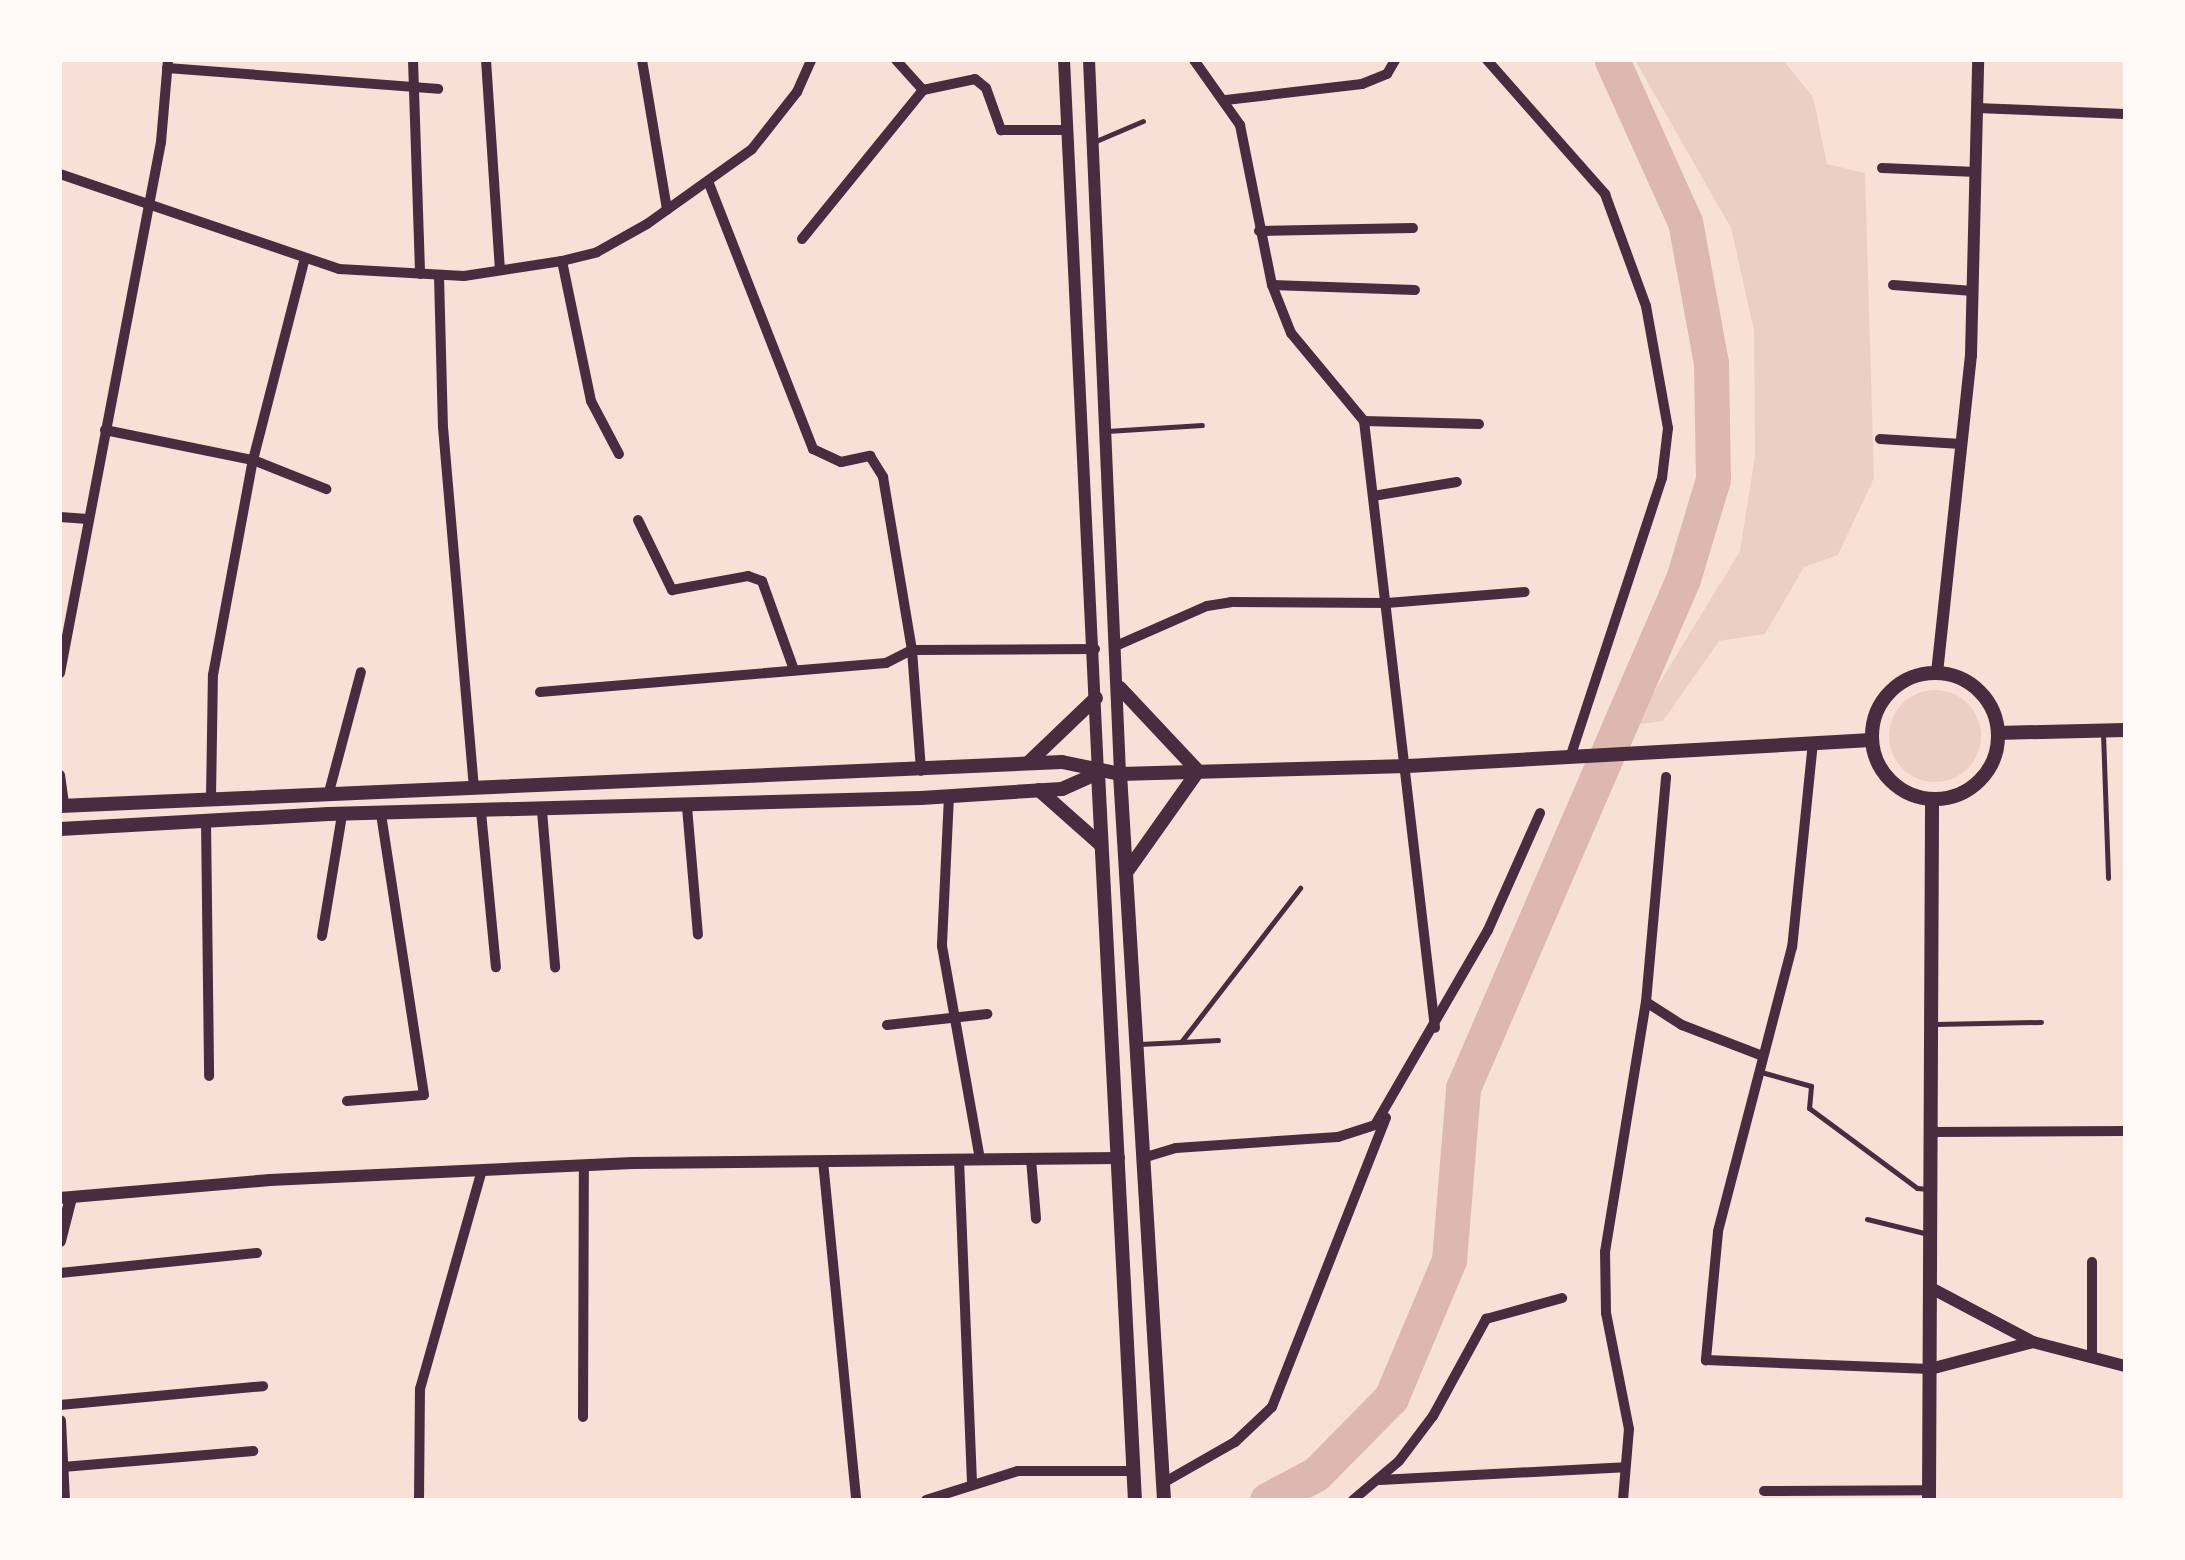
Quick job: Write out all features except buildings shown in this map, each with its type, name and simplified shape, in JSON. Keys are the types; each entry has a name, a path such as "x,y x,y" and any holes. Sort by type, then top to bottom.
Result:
{"main road":[{"path":"1937,673 1972,685 1995,714 1998,733 1996,754 1980,780 1953,797 1932,800 1897,788 1884,775 1871,740 1874,719 1890,692 1916,676 1937,673"},
{"path":"1120,688 1198,771"},
{"path":"1027,764 1096,698"},
{"path":"1998,733 2125,730"},
{"path":"62,806 1062,762 1098,773 1120,774 1408,766 1871,740"},
{"path":"921,771 921,798"},
{"path":"1128,870 1198,771"},
{"path":"60,829 336,814 921,798 1062,789 1098,773"},
{"path":"1098,773 1135,1500"},
{"path":"1120,774 1164,1500"},
{"path":"1039,790 1100,844"},
{"path":"329,792 336,814"},
{"path":"1929,1495 1932,800"}],"street":[{"path":"413,60 420,274"},
{"path":"486,60 500,270"},
{"path":"642,60 667,210"},
{"path":"60,174 304,261 439,276 562,261 598,252 667,210 752,149 797,92 812,60"},
{"path":"896,60 922,90"},
{"path":"1064,60 1098,773"},
{"path":"1089,60 1120,688 1120,774"},
{"path":"1194,60 1226,100 1248,156 1272,285 1291,333 1364,420 1408,766 1436,1028"},
{"path":"1226,100 1362,84 1387,74 1395,60"},
{"path":"1487,60 1604,194 1646,306 1668,428 1662,478 1570,756"},
{"path":"1937,673 1962,444 1972,291 1978,60"},
{"path":"60,673 161,142 168,64 438,90"},
{"path":"802,239 922,90 975,79 986,88 1001,130 1067,130"},
{"path":"1977,108 2125,114"},
{"path":"1882,168 1976,172"},
{"path":"708,181 813,449 841,462 870,456 884,477 912,650 921,771"},
{"path":"1260,231 1413,228"},
{"path":"212,798 213,675 253,460 304,261"},
{"path":"562,261 591,401 619,454"},
{"path":"439,276 443,427 474,788"},
{"path":"1272,285 1414,290"},
{"path":"1893,285 1972,291"},
{"path":"1364,420 1478,424"},
{"path":"105,430 253,460 326,489"},
{"path":"1880,439 1962,444"},
{"path":"1373,496 1457,482"},
{"path":"60,518 88,520"},
{"path":"638,520 661,578 672,590 748,576 762,581 794,670"},
{"path":"1088,531 1097,539 1112,528"},
{"path":"1118,645 1219,604 1387,603 1525,592"},
{"path":"540,692 886,663 912,650 1095,649"},
{"path":"329,792 361,672"},
{"path":"1814,742 1792,947 1756,1070 1718,1232 1706,1360 1930,1369 2033,1342"},
{"path":"60,775 62,806"},
{"path":"1623,1500 1628,1430 1606,1313 1606,1252 1646,1002 1666,777"},
{"path":"949,796 942,946 980,1159"},
{"path":"687,807 698,936"},
{"path":"542,811 555,967"},
{"path":"482,812 496,967"},
{"path":"322,936 336,814"},
{"path":"348,1101 424,1095 381,814"},
{"path":"1164,1483 1235,1442 1272,1407 1388,1112 1436,1028 1540,814"},
{"path":"206,822 209,1076"},
{"path":"1646,1002 1682,1025 1760,1055"},
{"path":"888,1025 987,1014"},
{"path":"1146,1158 1176,1148 1338,1137 1376,1125 1388,1112"},
{"path":"1932,1132 2125,1131"},
{"path":"60,1241 65,1198 584,1165 1118,1158"},
{"path":"959,1159 972,1482"},
{"path":"1031,1159 1036,1219"},
{"path":"823,1161 856,1500"},
{"path":"583,1417 584,1165"},
{"path":"419,1500 420,1389 482,1170"},
{"path":"60,1273 257,1253"},
{"path":"2092,1262 2092,1358"},
{"path":"1930,1288 2033,1342 2125,1366"},
{"path":"1353,1500 1379,1480 1433,1416 1486,1319 1562,1298"},
{"path":"60,1405 263,1386"},
{"path":"60,1421 64,1500"},
{"path":"62,1467 253,1451"},
{"path":"926,1500 972,1482 1052,1467 1134,1472"},
{"path":"1379,1480 1626,1467"},
{"path":"1764,1492 1929,1495"}],"lane":[{"path":"1093,142 1143,120"},
{"path":"1108,431 1202,425"},
{"path":"2103,730 2108,878"},
{"path":"1181,1042 1300,888"},
{"path":"1932,1024 2042,1022"},
{"path":"1139,1044 1218,1040"},
{"path":"1756,1070 1811,1086 1809,1108 1917,1188 1931,1189"},
{"path":"1867,1219 1931,1235"}],"shaded area":[{"path":"1635,60 1783,60 1813,97 1827,164 1865,173 1874,478 1838,555 1804,567 1765,634 1719,641 1663,721 1634,725 1740,551 1755,456 1754,331 1731,228"},
{"path":"1935,690 1953,694 1967,704 1977,718 1981,736 1977,754 1967,768 1953,778 1935,782 1917,778 1903,768 1893,754 1889,736 1893,718 1903,704 1917,694"}],"waterway":[{"path":"1267,1500 1316,1474 1391,1398 1449,1260 1463,1088 1683,579 1713,479 1711,363 1685,222 1612,60"}]}
